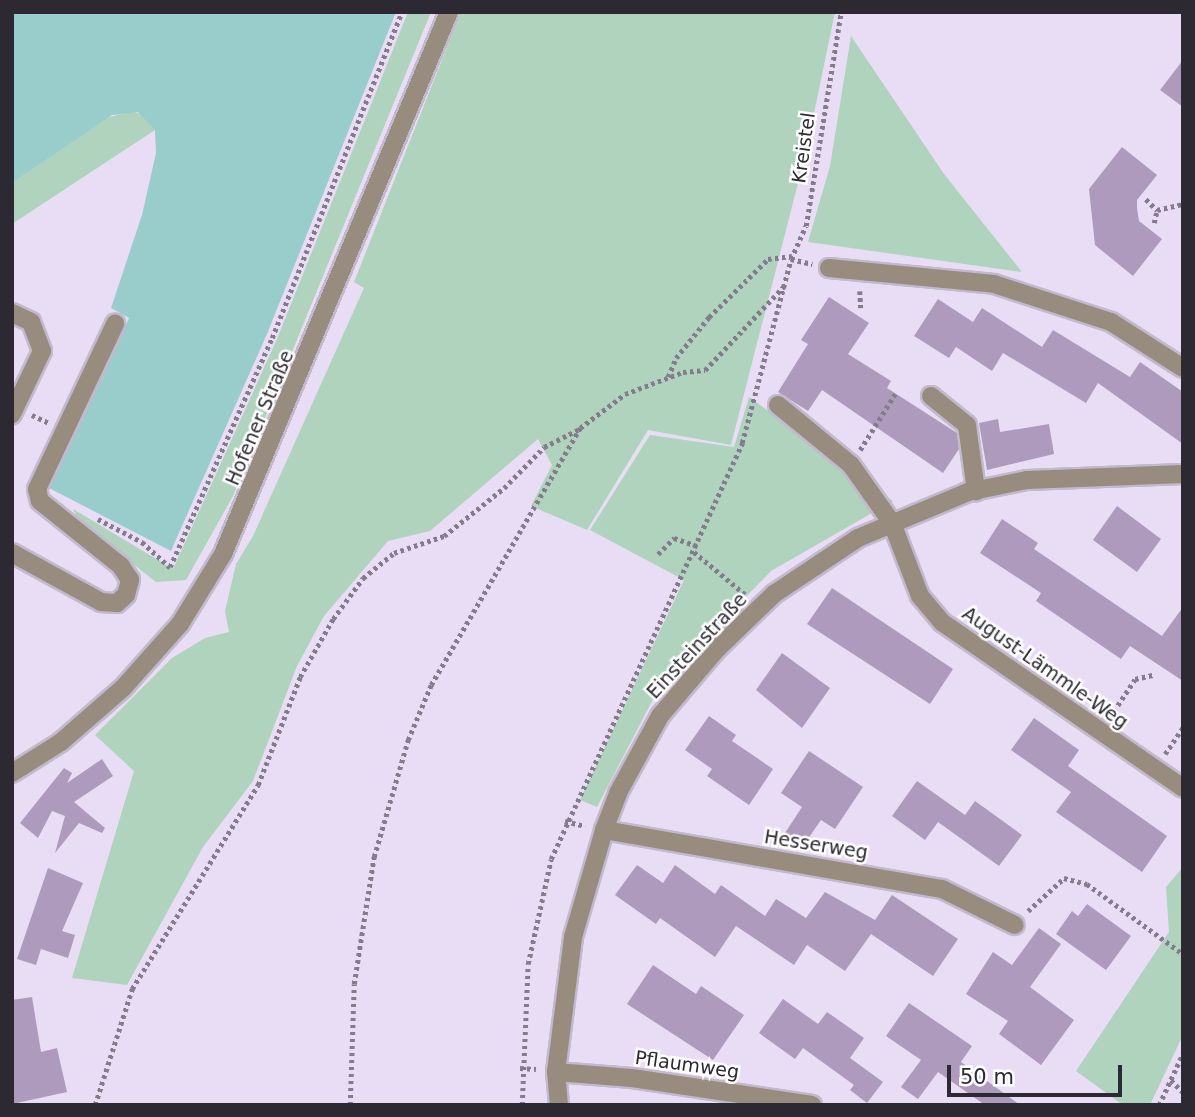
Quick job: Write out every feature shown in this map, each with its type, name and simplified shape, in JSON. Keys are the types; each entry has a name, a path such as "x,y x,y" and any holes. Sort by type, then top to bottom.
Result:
{"street":[{"name":"Hofener Straße","path":"12,773 61,742 123,688 180,624 223,554 449,12"},
{"path":"830,268 994,284 1111,322 1183,368"},
{"path":"12,313 32,322 42,351 12,414"},
{"path":"12,553 101,602 117,603 127,596 130,580 121,566 40,501 37,489 115,324"},
{"path":"931,396 967,425 976,491"},
{"name":"August-Lämmle-Weg","path":"778,405 851,465 892,523 920,596 943,622 1183,788"},
{"name":"Einsteinstraße","path":"559,1105 556,1072 573,937 604,830 618,793 660,716 760,607 858,538 976,491 1027,480 1183,474"},
{"name":"Hesserweg","path":"604,830 942,889 1015,925"},
{"name":"Pflaumweg","path":"556,1072 632,1078 811,1105"}],"path":[{"path":"93,516 142,542 170,567 272,338 402,12"},
{"name":"Kreistel","path":"522,1105 528,964 551,859 600,743 696,549 742,443 793,256 806,226 841,12"},
{"path":"1146,199 1157,210"},
{"path":"1157,210 1183,204"},
{"path":"1154,223 1157,210"},
{"path":"668,378 676,358 709,317 768,259 793,256"},
{"path":"95,1105 132,989 258,785 300,677 332,620 363,579 394,553 444,536 505,488 544,447 580,428 625,394 668,378 705,370 785,285"},
{"path":"851,465 895,394"},
{"path":"31,414 53,425"},
{"path":"350,1105 354,984 374,857 408,740 471,611 580,428"},
{"path":"658,554 674,538 696,549 760,607"},
{"path":"1100,732 1135,679 1153,675"},
{"path":"1154,769 1183,727"},
{"path":"1015,925 1064,878 1104,892 1183,954"},
{"path":"1158,1105 1183,1053"},
{"path":"1171,1080 1183,1091"}],"shaded area":[{"path":"12,12 396,12 267,334 171,551 49,488 129,318 111,308 142,215 156,153 155,130 138,112 112,115 12,183"},
{"path":"408,12 431,12 233,496 186,580 156,582 79,522 73,509 173,569 277,339"},
{"path":"461,12 835,12 806,152 731,445 648,430 587,530 531,506 552,465 538,439 430,531 388,541 324,616 297,666 253,781 203,847 127,985 72,978 134,771 95,735 172,658 205,638 229,632 225,611 236,564 253,536 364,288 354,282"},
{"path":"851,36 944,174 1022,272 808,242 830,166"},
{"path":"132,111 146,116 155,130 12,224 12,183 106,118"},
{"path":"749,397 893,501 771,571 661,684 597,807 580,800 684,580 590,530 650,435 734,447"},
{"path":"1183,867 1183,1035 1150,1105 1123,1105 1076,1071 1169,932 1166,887"}],"building":[{"path":"1183,60 1183,107 1160,90"},
{"path":"1122,147 1157,175 1137,200 1137,208 1139,221 1162,239 1133,276 1095,245 1089,189"},
{"path":"829,297 869,323 848,354 891,381 887,388 957,433 959,449 943,473 822,390 808,411 778,392 808,344 801,340"},
{"path":"938,299 973,322 982,308 1042,347 1053,330 1130,377 1140,362 1183,392 1183,444 1098,383 1086,403 1003,353 992,371 956,347 949,358 914,336"},
{"path":"998,419 1000,432 1049,424 1054,454 987,470 979,423"},
{"path":"1117,506 1161,539 1137,572 1093,540"},
{"path":"1002,519 1038,543 1034,549 1162,636 1183,607 1183,681 1130,646 1121,659 1036,601 1041,593 980,553"},
{"path":"832,588 953,669 930,704 807,624"},
{"path":"782,653 830,688 802,728 756,690"},
{"path":"709,716 736,735 732,741 773,769 749,805 707,776 712,769 685,750"},
{"path":"1034,718 1079,750 1068,766 1167,836 1142,872 1056,812 1071,792 1011,750"},
{"path":"809,751 863,787 835,829 821,820 801,849 783,836 802,807 781,793"},
{"path":"102,759 113,776 74,802 105,828 102,833 79,823 55,853 65,816 52,811 38,838 20,823 64,768 72,773 67,783"},
{"path":"917,781 965,815 975,801 1022,835 999,866 938,822 925,840 892,816"},
{"path":"637,865 663,883 675,865 715,894 721,885 765,916 776,899 806,918 825,892 875,920 892,895 958,939 933,976 871,934 845,971 807,945 794,965 736,926 715,957 660,918 656,924 615,895"},
{"path":"48,868 83,883 62,931 75,935 68,958 41,949 36,965 17,959"},
{"path":"1087,904 1131,936 1106,970 1056,934 1072,911 1078,916"},
{"path":"1039,928 1061,944 1030,987 1074,1020 1041,1065 999,1034 1008,1021 966,994 993,952 1012,965"},
{"path":"653,965 696,994 701,986 744,1015 713,1060 627,1004"},
{"path":"32,997 41,1052 57,1048 67,1092 12,1104 12,1000"},
{"path":"783,999 818,1024 827,1012 864,1038 850,1058 883,1082 867,1103 850,1090 854,1085 803,1048 795,1059 759,1033"},
{"path":"909,1003 972,1046 961,1062 1020,1105 985,1105 938,1072 918,1099 901,1087 921,1060 886,1036"}]}
